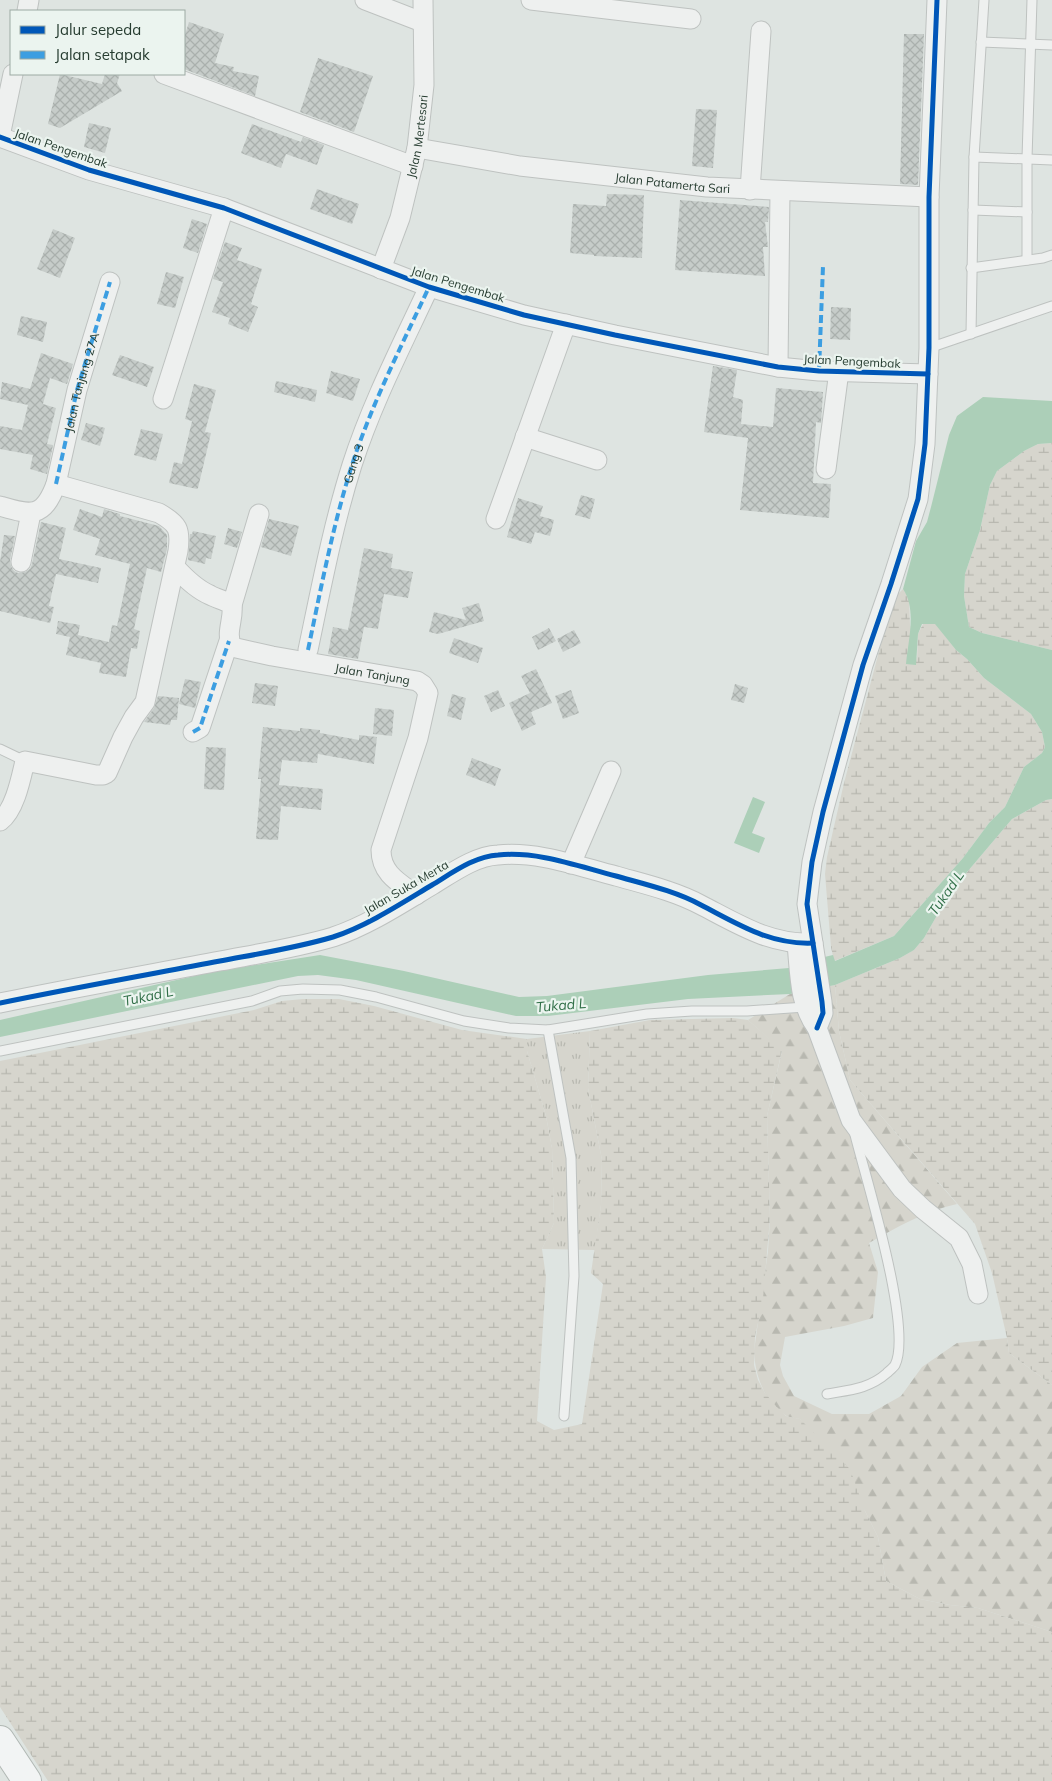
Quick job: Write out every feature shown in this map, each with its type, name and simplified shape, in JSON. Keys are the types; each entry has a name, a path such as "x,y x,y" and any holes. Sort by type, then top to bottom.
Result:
{"highway":[{"path":"0,1740 27,1781"}],"street":[{"path":"365,0 422,22"},
{"name":"Jalan Mertesari","path":"381,269 400,218 415,156 424,85 423,0"},
{"path":"531,0 692,19"},
{"path":"937,0 929,197 929,348 925,444 918,499 892,584 863,665 823,812 812,862 806,904 806,950 810,1019 817,1028 851,1120 902,1189 958,1238 972,1264 978,1294"},
{"path":"750,190 761,31"},
{"path":"0,136 13,75"},
{"name":"Jalan Patamerta Sari","path":"167,75 415,156 750,190 929,197"},
{"name":"Jalan Pengembak","path":"0,136 88,170 224,208 429,287 524,315 778,367 928,374"},
{"path":"778,367 780,191"},
{"path":"163,398 224,208"},
{"name":"Jalan Tanjung 27A","path":"56,484 77,390 110,282"},
{"name":"Gang 3","path":"308,650 333,533 352,465 376,402 429,287"},
{"path":"496,519 566,324"},
{"path":"826,469 839,371"},
{"path":"525,437 597,460"},
{"path":"0,506 31,513 36,512 46,504 56,484 159,513 172,520 178,528 180,539 144,702 123,737 107,773 103,775 25,760 14,799 6,814 0,820"},
{"path":"21,562 31,513"},
{"path":"193,732 200,728 229,641 232,605 259,514"},
{"path":"175,567 187,580 201,590 232,605"},
{"name":"Jalan Tanjung","path":"229,641 232,647 240,650 417,681 423,685 428,693 424,716 381,850 384,869 416,895"},
{"path":"571,864 612,771"},
{"name":"Jalan Suka Merta","path":"0,1003 326,939 379,916 456,870 496,855 528,855 571,864 663,890 701,905 741,927 806,950"}],"lane":[{"path":"971,334 974,156 984,0"},
{"path":"1027,260 1026,158 1032,0"},
{"path":"981,42 1052,46"},
{"path":"974,156 1052,160"},
{"path":"972,210 1026,212"},
{"path":"971,268 1052,255"},
{"path":"929,348 1052,306"},
{"path":"0,749 25,760"},
{"path":"0,1051 252,1001 280,991 303,989 340,990 376,997 464,1021 509,1028 548,1030 647,1014 692,1011 747,1011 809,999"},
{"path":"548,1030 571,1158 574,1276 564,1416"},
{"path":"827,1394 862,1388 880,1380 894,1367 899,1351 897,1314 890,1271 851,1120"}],"green space":[{"path":"1052,443 1052,650 982,633 969,627 964,596 965,574 980,530 990,485 997,471 1024,451 1038,444"},
{"path":"903,589 909,597 910,625 917,661 918,634 923,624 935,623 956,650 984,678 1031,714 1042,732 1045,747 1042,753 1024,767 1005,807 989,823 963,858 894,936 834,961 831,947 825,874 827,857 844,783 893,599"},
{"path":"1052,799 1052,1385 1009,1353 992,1273 975,1224 850,1080 839,1031 835,985 900,958 914,950 924,938 951,891 1012,819 1046,800"},
{"path":"835,985 839,1031 850,1080 957,1204 922,1215 869,1243 878,1272 873,1318 844,1326 785,1337 780,1365 783,1376 794,1396 832,1414 869,1414 901,1396 922,1367 957,1343 1007,1338 1009,1353 1052,1385 1052,1632 978,1608 920,1599 886,1581 878,1537 865,1511 800,1419 787,1416 778,1409 771,1402 762,1387 756,1369 754,1351 768,1251 770,1218 767,1116 782,1051 748,1020 790,994"},
{"path":"339,999 374,1006 462,1030 527,1039 527,1051 546,1116 552,1148 554,1223 542,1249 546,1277 537,1421 554,1430 582,1424 603,1284 591,1273 601,1205 602,1160 588,1088 590,1031 650,1020 733,1018 748,1020 782,1050 767,1116 770,1218 763,1299 755,1337 754,1365 758,1380 765,1393 786,1416 800,1419 850,1469 865,1511 878,1537 886,1581 920,1599 978,1608 1052,1632 1052,1781 48,1781 0,1707 0,1061 254,1010 282,1001"},
{"path":"590,1031 588,1088 602,1160 601,1205 595,1250 542,1249 554,1223 552,1148 546,1116 527,1051 527,1039"}],"water":[{"name":"Tukad L","path":"983,397 1052,401 1052,443 1038,444 1024,451 997,471 990,485 980,530 965,574 964,596 969,627 982,633 1052,650 1052,799 1046,800 1012,819 951,891 924,938 914,950 900,958 835,985 790,994 688,999 548,1016 516,1016 356,980 318,975 298,976 0,1037 0,1020 216,971 320,955 404,971 519,997 547,996 708,975 789,968 807,961 833,955 835,961 894,936 963,858 989,823 1005,807 1024,767 1042,753 1045,747 1042,732 1031,714 984,678 956,650 935,624 922,624 918,634 916,665 906,664 911,615 910,606 903,589 916,541 927,522 949,435 957,416"},
{"path":"753,797 765,802 752,833 765,838 759,853 734,843"}],"building":[{"path":"189,22 224,34 215,63 234,67 233,71 259,76 255,96 185,69 185,35"},
{"path":"904,34 924,34 918,185 900,184"},
{"path":"318,58 373,76 354,132 300,112"},
{"path":"60,75 102,84 105,75 120,75 117,83 122,91 60,128 48,124"},
{"path":"696,109 717,110 713,168 692,166"},
{"path":"89,123 111,128 105,153 84,147"},
{"path":"252,124 301,142 303,137 324,145 317,165 286,154 281,168 241,153"},
{"path":"317,189 359,204 352,224 310,209"},
{"path":"607,194 644,195 642,258 570,253 573,204 606,206"},
{"path":"680,200 769,207 768,222 765,222 768,247 763,247 765,276 675,270"},
{"path":"192,219 207,224 198,253 183,248"},
{"path":"53,229 75,238 60,278 37,269"},
{"path":"225,242 242,248 237,260 262,269 251,304 258,307 248,332 228,324 230,318 212,312 223,282 213,279"},
{"path":"166,272 184,277 175,308 157,304"},
{"path":"831,307 851,308 850,340 830,339"},
{"path":"21,316 47,322 43,342 17,335"},
{"path":"41,353 73,364 67,384 50,378 43,404 56,408 47,444 53,445 47,474 30,469 33,455 0,449 0,426 22,430 28,405 0,399 2,382 30,389"},
{"path":"120,355 154,367 147,387 112,375"},
{"path":"713,366 737,370 733,397 743,400 741,424 773,427 776,388 823,392 821,423 816,422 813,483 831,484 829,518 740,510 748,438 704,432"},
{"path":"331,371 360,379 353,401 326,393"},
{"path":"276,381 317,390 315,402 274,392"},
{"path":"194,384 216,390 205,432 211,433 197,489 169,483 174,462 182,464 192,421 185,419"},
{"path":"86,423 105,428 100,446 81,440"},
{"path":"141,429 163,434 156,461 134,455"},
{"path":"581,495 595,499 590,519 575,515"},
{"path":"518,498 543,506 540,516 554,520 550,536 535,532 531,544 507,537"},
{"path":"80,509 102,517 104,509 120,514 120,516 159,526 167,535 167,549 161,572 147,568 134,629 140,631 137,649 131,648 126,677 99,673 101,663 66,655 70,637 56,634 58,621 80,625 78,635 109,642 112,625 117,626 130,564 95,555 100,539 73,530"},
{"path":"269,519 299,526 291,556 261,547"},
{"path":"41,522 66,528 59,559 101,568 98,583 56,574 49,606 54,607 50,623 0,611 0,562 4,535 15,536 10,560 11,566 18,573 25,572 30,569 32,564"},
{"path":"228,528 242,532 237,548 224,544"},
{"path":"193,531 216,536 211,559 206,558 205,564 188,560 190,534"},
{"path":"364,548 393,554 391,568 413,572 408,598 384,594 378,629 364,627 358,659 328,654 333,627 348,630"},
{"path":"479,603 484,621 438,634 429,632 434,612 466,620 462,608"},
{"path":"549,628 556,641 538,650 532,637"},
{"path":"574,630 581,643 563,652 557,639"},
{"path":"454,638 483,648 478,663 449,653"},
{"path":"536,669 552,703 531,712 536,724 522,731 509,703 530,693 521,676"},
{"path":"185,679 201,682 195,708 179,704"},
{"path":"255,683 278,686 275,706 252,703"},
{"path":"735,684 748,688 744,703 731,700"},
{"path":"498,690 505,706 491,712 484,696"},
{"path":"571,690 579,713 563,719 555,696"},
{"path":"452,694 466,698 461,720 447,716"},
{"path":"158,696 179,698 177,720 171,720 170,725 144,722 154,708"},
{"path":"375,708 394,710 392,736 373,734"},
{"path":"263,727 300,731 300,728 320,730 320,733 359,740 359,735 377,737 374,764 318,754 317,763 282,760 279,785 323,789 321,810 281,806 278,840 256,839 261,779 258,779"},
{"path":"206,747 226,748 224,790 204,789"},
{"path":"472,758 501,769 495,786 466,775"}],"marked path":[{"path":"819,371 823,266"},
{"path":"56,484 77,390 110,282"},
{"path":"308,650 333,534 352,465 378,397 429,287"},
{"path":"193,732 200,728 229,641"}],"cycle path":[{"path":"817,1028 823,1013 807,904 812,862 823,812 863,665 918,499 925,444 929,348 929,197 937,0"},
{"path":"0,137 89,170 224,208 429,287 524,315 778,367 819,371 928,374"},
{"path":"0,1003 276,951 333,937 359,927 384,914 464,866 481,858 498,855 513,854 543,857 659,888 681,896 741,926 768,937 797,943 813,943"}]}
